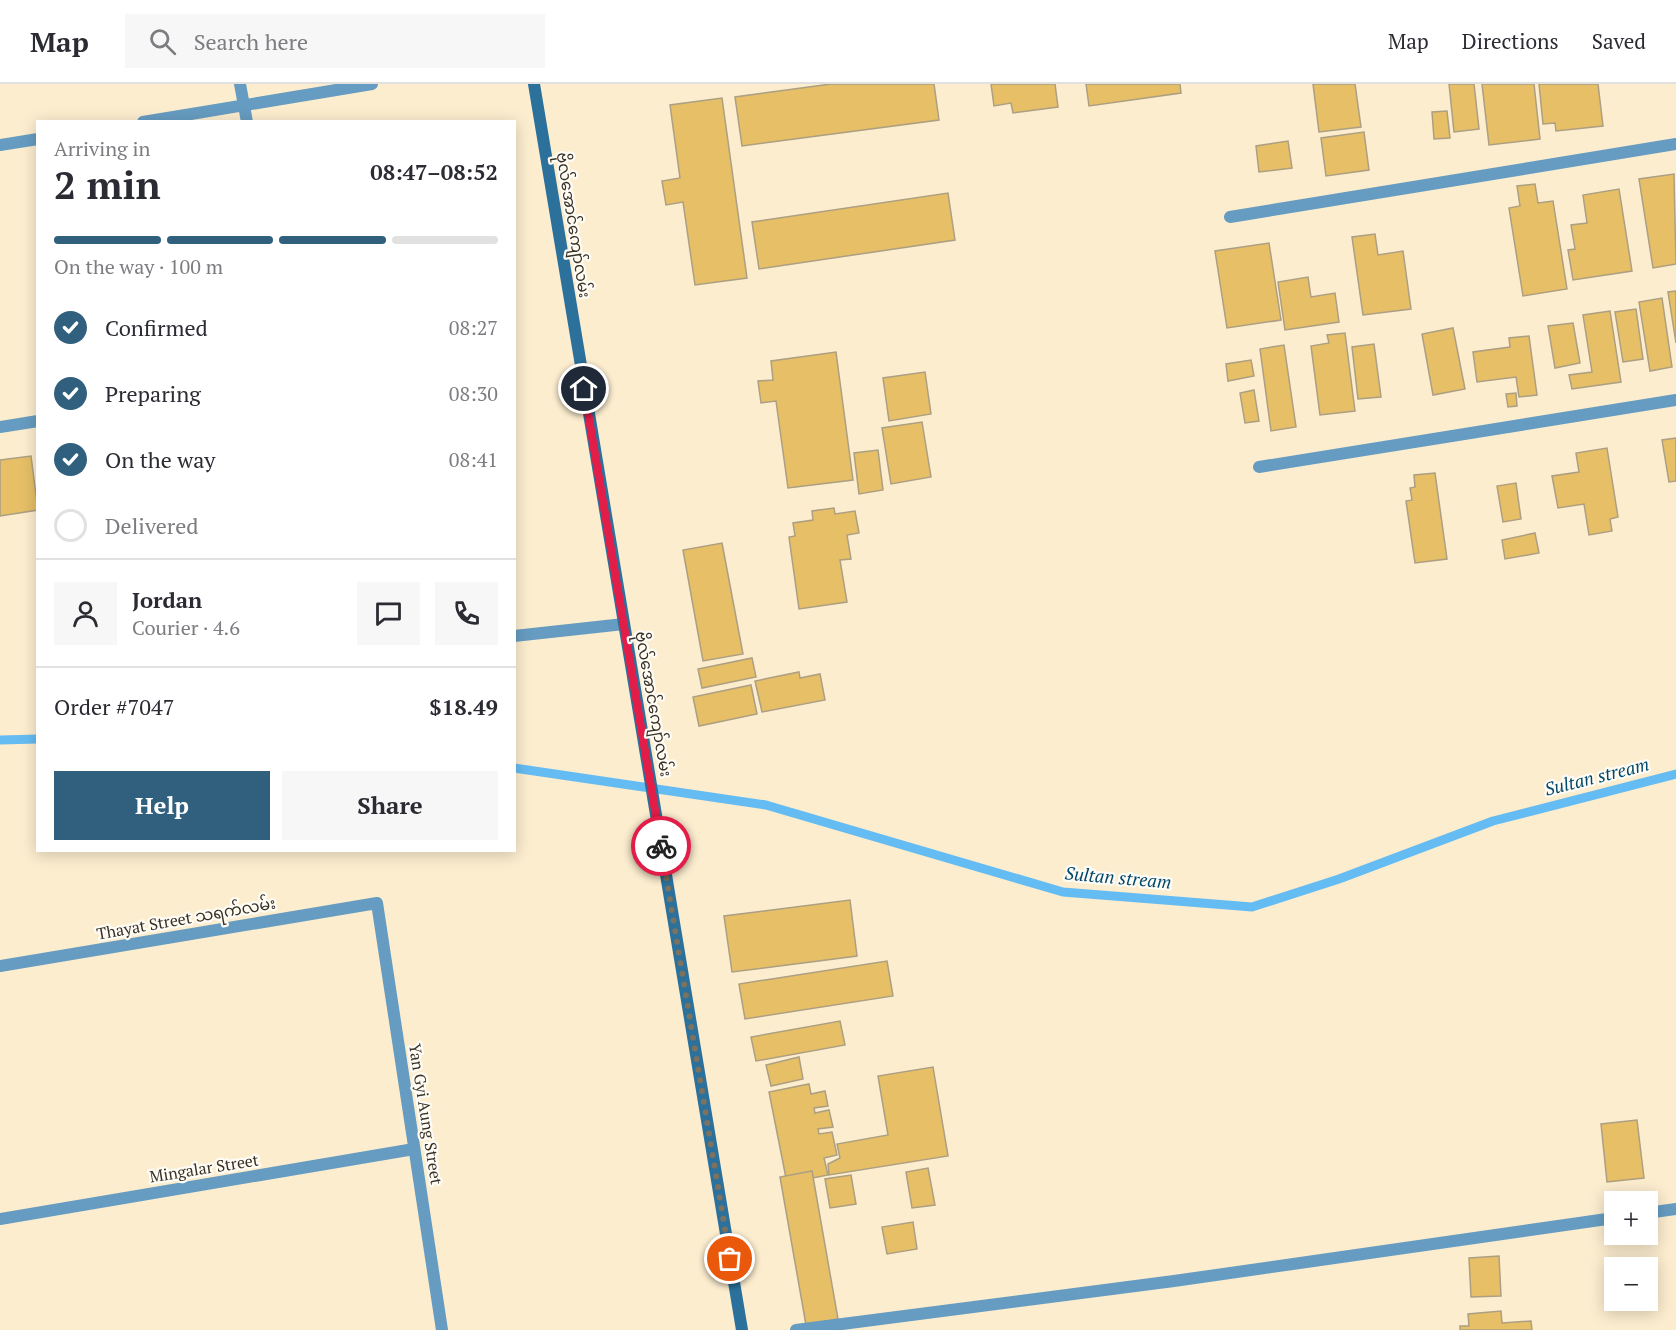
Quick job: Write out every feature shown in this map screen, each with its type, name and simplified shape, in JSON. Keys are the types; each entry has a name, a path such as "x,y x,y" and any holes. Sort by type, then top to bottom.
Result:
{"street":[{"path":"240,84 247,120"},
{"path":"155,120 372,84"},
{"name":"ဗိုလ်အောင်ကျော်လမ်း","path":"534,84 742,1330"},
{"path":"0,145 36,139"},
{"path":"1230,217 1676,144"},
{"path":"1258,467 1676,400"},
{"path":"0,427 36,421"},
{"path":"516,636 624,624"},
{"name":"Thayat Street သရက်လမ်း","path":"0,966 377,903"},
{"name":"Yan Gyi Aung Street","path":"377,903 442,1330"},
{"name":"Mingalar Street","path":"0,1219 414,1149"},
{"path":"1658,1211 1676,1209"},
{"path":"796,1330 1174,1281 1604,1219"}],"building":[{"path":"831,84 934,84 939,120 742,146 735,97"},
{"path":"991,84 1055,84 1058,107 1013,113 1011,103 994,106"},
{"path":"1086,84 1180,84 1181,93 1089,106"},
{"path":"1313,84 1355,84 1361,127 1319,132"},
{"path":"1449,84 1474,84 1479,129 1454,132"},
{"path":"1482,84 1534,84 1540,139 1489,145"},
{"path":"1539,84 1598,84 1603,126 1556,131 1555,123 1543,124"},
{"path":"722,98 747,278 695,285 683,202 666,205 662,181 680,178 670,105"},
{"path":"1447,111 1450,138 1434,139 1432,112"},
{"path":"1364,132 1369,170 1326,176 1321,138"},
{"path":"1288,141 1292,168 1259,172 1256,146"},
{"path":"1674,174 1676,264 1653,268 1639,179"},
{"path":"1535,184 1538,203 1553,201 1567,289 1523,296 1509,208 1520,206 1517,186"},
{"path":"1619,189 1632,271 1573,280 1568,250 1575,249 1571,225 1587,223 1583,195"},
{"path":"948,193 955,240 759,269 752,222"},
{"path":"1375,234 1378,255 1403,251 1411,309 1363,315 1352,237"},
{"path":"1269,243 1281,320 1227,328 1215,251"},
{"path":"1308,277 1311,297 1335,293 1339,322 1285,330 1278,282"},
{"path":"1676,291 1676,343 1668,292"},
{"path":"1662,298 1672,367 1650,371 1639,302"},
{"path":"1636,309 1643,359 1623,362 1615,312"},
{"path":"1610,311 1621,382 1572,389 1569,375 1592,372 1583,315"},
{"path":"1573,323 1580,363 1555,368 1548,326"},
{"path":"1453,328 1465,389 1433,395 1422,334"},
{"path":"1345,333 1355,411 1320,415 1311,346 1329,343 1327,335"},
{"path":"1529,336 1537,395 1519,397 1516,377 1477,382 1473,352 1510,347 1509,338"},
{"path":"1374,344 1381,397 1358,399 1352,347"},
{"path":"1284,345 1296,427 1271,431 1260,349"},
{"path":"836,352 853,480 788,488 776,401 761,403 758,381 773,380 771,361"},
{"path":"1251,360 1254,376 1228,381 1226,364"},
{"path":"925,372 931,414 889,421 883,378"},
{"path":"1254,390 1259,421 1245,423 1240,393"},
{"path":"1516,393 1517,406 1508,407 1506,394"},
{"path":"922,422 931,477 891,484 882,428"},
{"path":"1676,438 1676,481 1669,482 1662,440"},
{"path":"1607,448 1618,517 1610,519 1612,531 1589,535 1584,504 1558,508 1552,476 1579,472 1576,453"},
{"path":"878,450 883,490 859,494 854,453"},
{"path":"31,456 36,510 0,516 0,460"},
{"path":"1435,473 1447,559 1415,563 1406,501 1412,500 1410,488 1415,487 1414,475"},
{"path":"1516,483 1521,519 1503,522 1497,486"},
{"path":"834,508 835,514 855,511 859,533 847,535 851,559 840,560 847,602 799,609 789,537 795,536 793,523 813,520 812,511"},
{"path":"1535,533 1539,553 1505,559 1502,540"},
{"path":"722,543 743,654 703,661 683,550"},
{"path":"752,658 756,677 702,688 698,669"},
{"path":"799,672 800,678 820,674 825,700 762,712 755,681"},
{"path":"751,685 757,714 699,726 693,697"},
{"path":"850,900 857,956 732,972 724,916"},
{"path":"887,961 893,996 745,1019 739,984"},
{"path":"840,1021 845,1045 756,1061 751,1037"},
{"path":"799,1057 803,1079 771,1086 766,1065"},
{"path":"933,1067 948,1156 829,1175 828,1164 840,1158 837,1144 888,1135 878,1076"},
{"path":"809,1084 811,1094 825,1091 828,1106 814,1108 815,1113 829,1110 833,1127 818,1129 819,1134 832,1132 837,1155 824,1158 828,1175 787,1183 769,1092"},
{"path":"1637,1120 1644,1178 1607,1182 1601,1124"},
{"path":"928,1168 935,1205 912,1208 906,1172"},
{"path":"812,1171 838,1319 806,1325 780,1177"},
{"path":"851,1175 856,1204 830,1208 825,1179"},
{"path":"913,1222 917,1249 887,1254 882,1227"},
{"path":"1499,1256 1501,1296 1471,1297 1469,1258"},
{"path":"1501,1311 1502,1323 1531,1321 1532,1330 1460,1330 1460,1326 1469,1326 1468,1314"}],"waterway":[{"name":"Sultan stream","path":"0,740 36,739"},
{"name":"Sultan stream","path":"516,768 766,805 1063,892 1252,907 1339,879 1493,821 1676,774"}],"way so far":[{"path":"661,846 730,1259"}],"route":[{"path":"584,389 661,846"}]}
